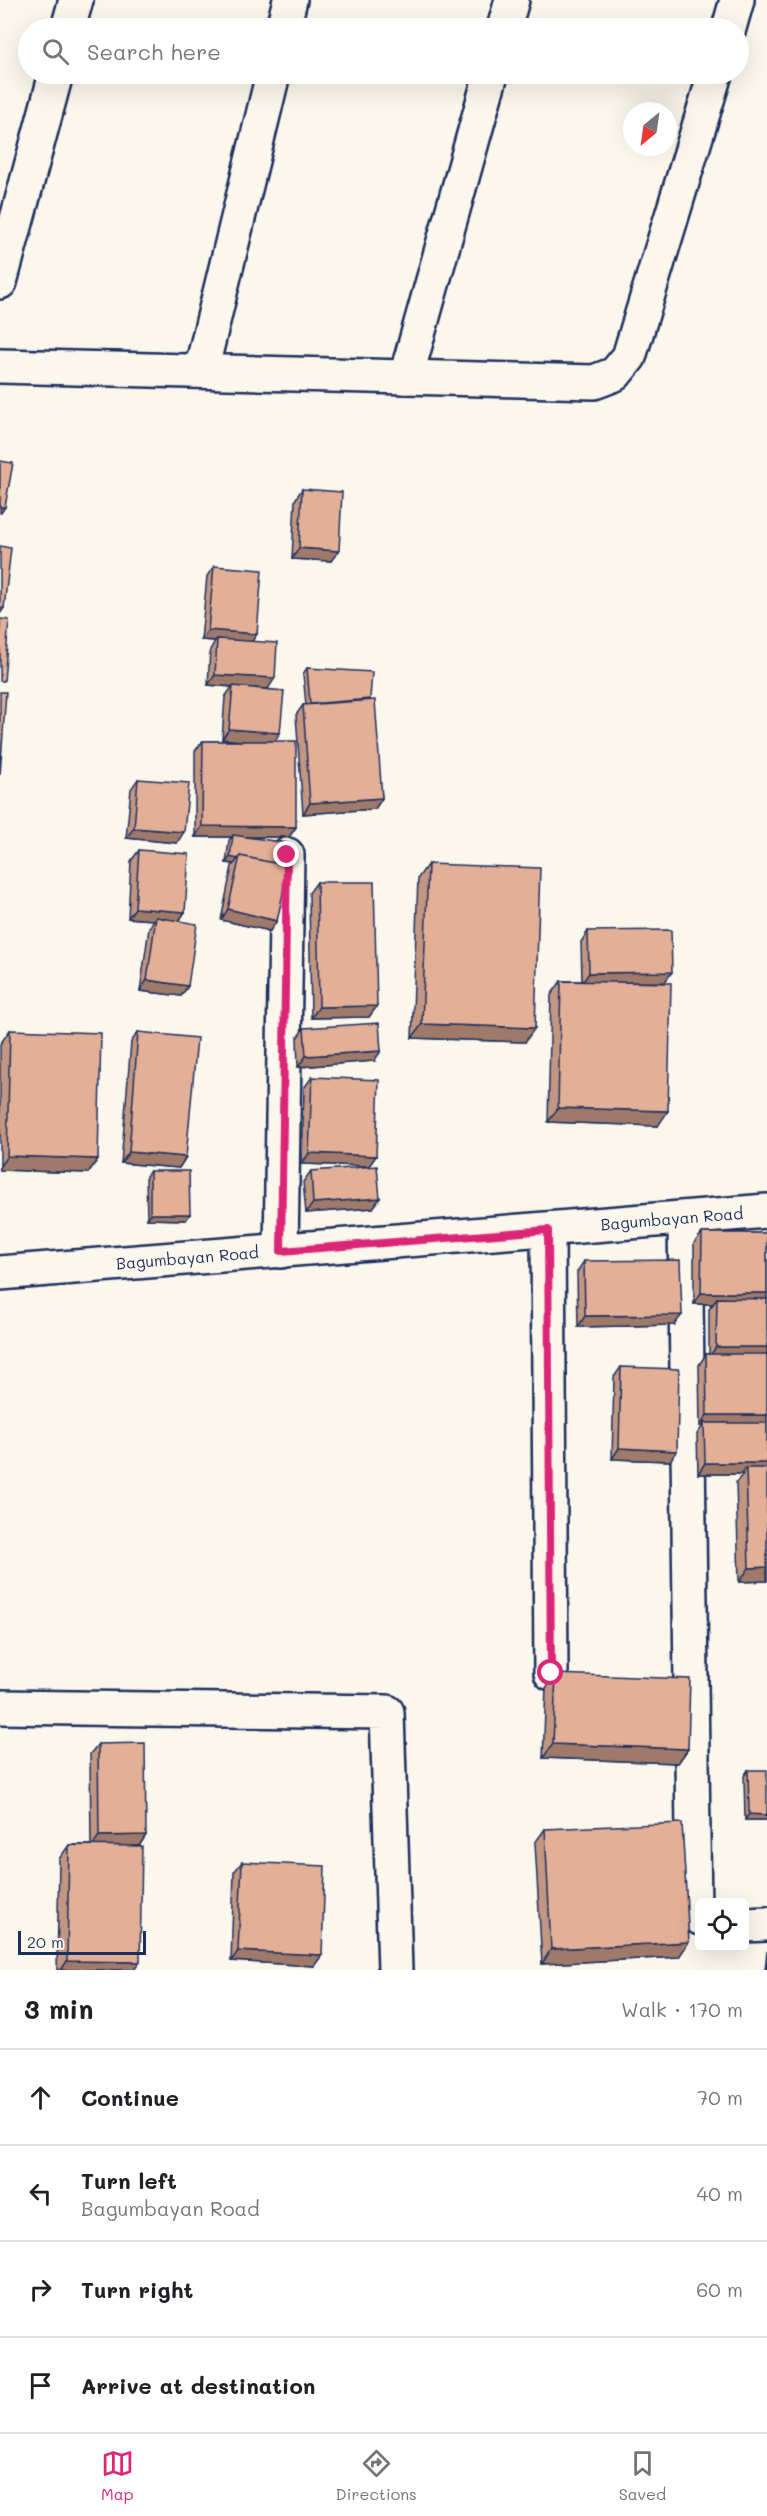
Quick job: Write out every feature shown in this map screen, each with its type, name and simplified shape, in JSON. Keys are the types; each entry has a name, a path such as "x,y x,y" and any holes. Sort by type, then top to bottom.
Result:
{"street":[{"path":"71,18 76,0"},
{"path":"286,18 290,0"},
{"path":"732,18 737,0"},
{"path":"0,282 53,84"},
{"path":"201,371 271,84"},
{"path":"406,377 488,84"},
{"path":"0,366 594,381 615,374 629,357 712,84"},
{"path":"281,1251 287,855"},
{"path":"767,1185 767,1211"},
{"name":"Bagumbayan Road","path":"0,1273 685,1220 767,1211"},
{"path":"685,1220 695,1913"},
{"path":"548,1230 551,1673"},
{"path":"0,1707 387,1712 395,1970"},
{"path":"749,1924 767,1924"}],"building":[{"path":"0,461 13,463 5,507 0,507"},
{"path":"302,489 342,492 339,551 299,548"},
{"path":"0,546 11,548 4,608 0,608"},
{"path":"214,566 262,570 257,634 208,630"},
{"path":"0,619 9,620 4,681 0,681"},
{"path":"217,639 277,643 275,678 215,675"},
{"path":"307,668 372,672 370,699 310,704"},
{"path":"233,686 284,691 280,733 229,729"},
{"path":"0,692 6,692 0,775"},
{"path":"375,700 382,798 310,803 303,705"},
{"path":"203,741 296,741 296,827 202,826"},
{"path":"138,779 189,783 184,832 134,828"},
{"path":"233,835 287,843 284,865 240,856 238,859 230,857"},
{"path":"139,850 189,854 185,912 135,908"},
{"path":"240,856 289,866 277,921 228,909"},
{"path":"428,864 540,868 535,1028 422,1024"},
{"path":"317,882 374,882 377,1006 319,1007"},
{"path":"156,917 197,924 188,986 147,980"},
{"path":"671,930 672,972 589,973 588,931"},
{"path":"561,981 671,983 668,1111 558,1108"},
{"path":"379,1023 381,1051 306,1056 304,1028"},
{"path":"10,1030 101,1033 98,1159 7,1156"},
{"path":"138,1032 197,1038 186,1157 129,1152"},
{"path":"312,1077 379,1080 376,1156 309,1153"},
{"path":"377,1166 380,1198 313,1203 311,1171"},
{"path":"150,1171 189,1171 190,1214 150,1214"},
{"path":"702,1233 767,1233 767,1293 701,1293"},
{"path":"680,1260 682,1315 585,1316 584,1261"},
{"path":"717,1298 767,1299 767,1347 716,1347"},
{"path":"706,1354 767,1354 767,1415 707,1415"},
{"path":"621,1367 679,1369 677,1451 619,1448"},
{"path":"704,1423 767,1423 767,1463 705,1463"},
{"path":"746,1468 767,1468 767,1567 749,1568"},
{"path":"556,1674 690,1679 688,1749 553,1744"},
{"path":"145,1743 146,1835 99,1836 98,1744"},
{"path":"748,1770 767,1770 767,1815 749,1814"},
{"path":"682,1823 689,1942 551,1949 545,1829"},
{"path":"69,1845 142,1846 140,1962 67,1961"},
{"path":"242,1862 325,1866 322,1955 238,1951"}],"route":[{"path":"287,855 281,1251 548,1230 551,1673"}]}
